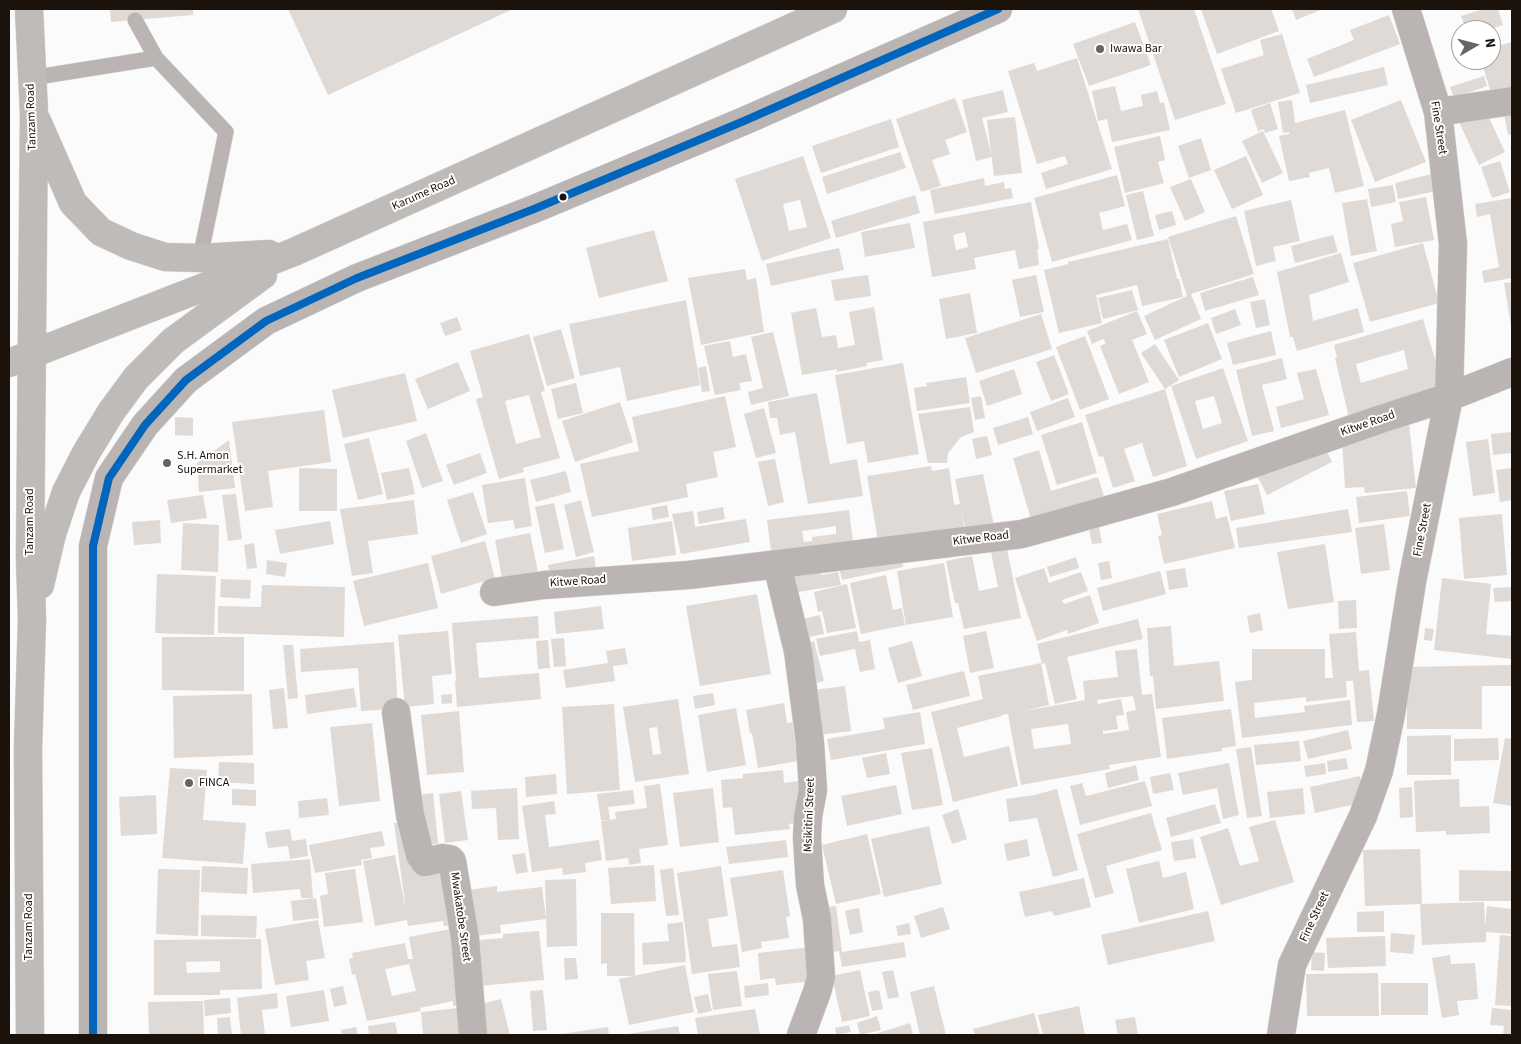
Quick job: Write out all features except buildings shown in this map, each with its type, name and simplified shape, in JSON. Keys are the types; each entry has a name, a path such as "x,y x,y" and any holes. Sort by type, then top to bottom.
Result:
{"highway":[{"name":"Tanzam Road","path":"28,9 34,113 20,359 32,618 28,748 30,1035"},
{"name":"Karume Road","path":"20,359 294,252 834,9"},
{"path":"34,113 73,203 101,232 131,246 166,257 200,258 294,252"},
{"path":"32,618 52,534 66,492 86,453 111,412 136,378 173,341 294,252"}],"street":[{"path":"93,1035 93,546 109,478 144,425 186,380 266,321 356,278 534,209 744,121 998,9"},
{"name":"Fine Street","path":"1281,1035 1292,965 1364,816 1379,771 1391,714 1412,582 1450,398 1453,244 1438,112 1406,9"},
{"path":"1438,112 1512,101"},
{"name":"Kitwe Road","path":"494,592 544,585 690,575 1022,534 1172,492 1378,420 1450,398 1512,372"},
{"name":"Msikitini Street","path":"777,564 798,651 810,743 812,790 808,817 808,838 810,885 817,919 821,977 802,1035"},
{"name":"Mwakatobe Street","path":"396,712 408,805 420,855 425,862 443,858 452,861 465,938 473,1035"}],"lane":[{"path":"135,20 156,58 226,132 200,258"},
{"path":"31,78 156,58"}],"transit line":[{"path":"93,1035 93,546 109,478 145,425 186,380 266,321 357,278 534,209 744,121 998,9"}],"place":[{"name":"Iwawa Bar","path":"1100,49"},
{"name":"S.H. Amon Supermarket","path":"167,463"},
{"name":"FINCA","path":"189,783"}]}
